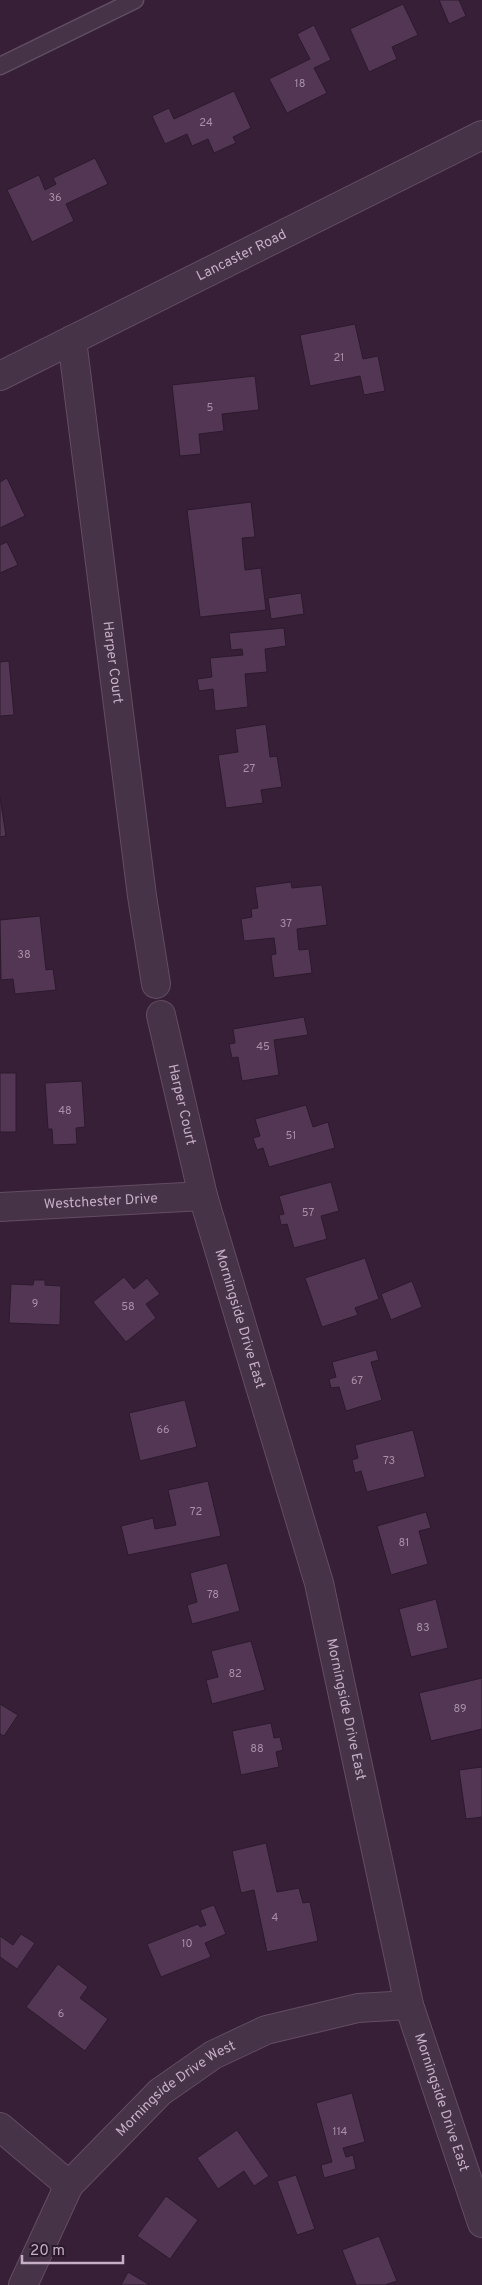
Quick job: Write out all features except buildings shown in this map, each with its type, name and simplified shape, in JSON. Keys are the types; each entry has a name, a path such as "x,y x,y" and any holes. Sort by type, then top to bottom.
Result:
{"street":[{"name":"Lancaster Road","path":"0,376 482,135"},
{"name":"Harper Court","path":"72,340 142,896 156,984"},
{"name":"Harper Court","path":"161,1014 203,1196"},
{"name":"Westchester Drive","path":"0,1207 203,1196"},
{"name":"Morningside Drive East","path":"203,1196 319,1583 409,2005 475,2180 482,2223"},
{"name":"Morningside Drive West","path":"23,2285 69,2185 160,2092 214,2055 266,2030 358,2008 409,2005"},
{"path":"0,2127 69,2185"}],"lane":[{"path":"0,66 134,0"}]}
